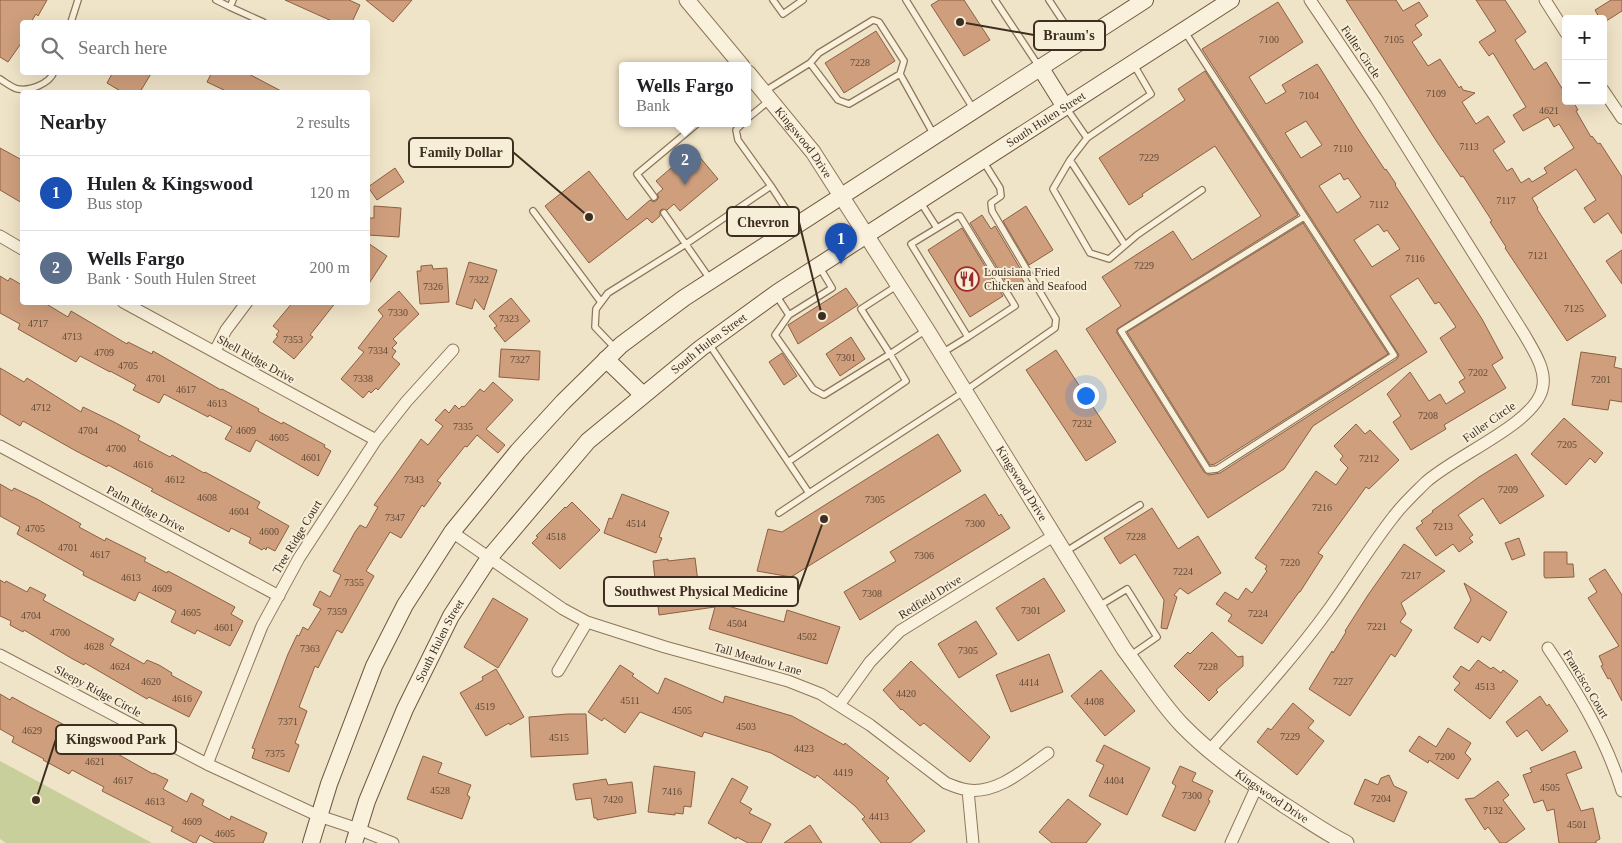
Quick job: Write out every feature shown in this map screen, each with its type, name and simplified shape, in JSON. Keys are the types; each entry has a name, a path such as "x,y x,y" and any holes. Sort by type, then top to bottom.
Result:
{"main road":[{"path":"311,843 329,784 374,666 405,605 452,532 518,451 563,402 612,354 684,298 1145,0"},
{"name":"South Hulen Street","path":"356,836 367,801 405,710 450,616 489,558 588,441 708,342 775,294 1230,0"},
{"path":"1040,67 1065,107"},
{"path":"612,354 643,395"}],"street":[{"path":"687,0 739,62"},
{"name":"Fuller Circle","path":"1210,750 1292,659 1330,608 1394,514 1426,482 1502,433 1533,408 1542,391 1543,377 1539,361 1524,334 1376,98 1310,0"},
{"path":"1545,0 1562,27"},
{"name":"Kingswood Drive","path":"751,80 767,96 813,152 1055,534 1129,656 1182,724 1210,750 1256,786 1346,843"},
{"path":"1607,96 1622,118"},
{"path":"0,236 20,248"},
{"name":"Shell Ridge Drive","path":"129,305 376,440"},
{"path":"214,351 226,330 245,305"},
{"name":"Tree Ridge Court","path":"207,764 262,626 299,558 376,440 406,402 452,350"},
{"name":"Palm Ridge Drive","path":"0,446 279,596"},
{"name":"Tall Meadow Lane","path":"452,532 563,609 587,622 665,647 788,681 821,694 870,725 946,783 968,790 992,787 1015,776 1048,753"},
{"name":"Redfield Drive","path":"839,704 870,662 900,631 1055,534"},
{"path":"558,671 587,622"},
{"name":"Francisco Court","path":"1548,648 1583,701 1613,762 1622,791"},
{"name":"Sleepy Ridge Circle","path":"0,655 207,764 319,816 356,836 394,843"},
{"path":"1231,843 1256,786"},
{"path":"968,790 973,843"}],"lane":[{"path":"72,20 78,0"},
{"path":"216,0 259,20"},
{"path":"230,7 233,0"},
{"path":"773,0 782,14 803,0"},
{"path":"906,0 974,110"},
{"path":"995,0 1040,67"},
{"path":"1049,0 1078,43"},
{"path":"751,115 767,96 810,63 819,53 873,20 879,22 904,61 900,74 849,104 838,100 810,63"},
{"path":"1184,30 1394,355 1217,469 1208,470 1121,331 1304,217"},
{"path":"1133,64 1151,94 1087,138 1070,160 1053,189 1090,253 1109,259 1136,234 1202,190"},
{"path":"900,74 934,136"},
{"path":"0,79 17,89 41,86 53,75"},
{"path":"1065,107 1087,138"},
{"path":"654,197 637,174 693,127"},
{"path":"739,127 736,130 738,140 796,225"},
{"path":"779,513 965,391 1056,328 1056,319 992,211 991,203 1000,196 1000,188 983,160"},
{"path":"1070,160 1126,244"},
{"path":"612,354 595,327 596,309 608,293 686,244 771,186"},
{"path":"920,201 937,228"},
{"path":"533,211 601,302"},
{"path":"664,213 711,281"},
{"path":"942,354 1014,308 1015,304 960,216 957,216 911,245 968,337"},
{"path":"818,266 832,288 789,315 775,335 813,389 824,395 927,330"},
{"path":"788,462 906,381 862,308 898,285"},
{"path":"775,294 789,315"},
{"path":"708,342 809,493"},
{"path":"1065,552 1140,505"},
{"path":"1099,606 1127,589 1157,637 1129,656"}],"green space":[{"path":"0,761 152,843 6,843 0,839"}],"building":[{"path":"0,0 47,0 38,16 36,14 32,20 20,20 20,45 8,62 0,57"},
{"path":"285,0 349,0 360,5 353,20 330,20"},
{"path":"366,0 412,0 393,22"},
{"path":"939,0 964,0 990,40 964,56 931,5"},
{"path":"1346,0 1396,0 1403,11 1419,2 1428,16 1415,25 1422,35 1412,42 1428,66 1440,59 1459,88 1461,86 1463,90 1475,93 1462,102 1476,124 1488,116 1505,142 1493,150 1507,171 1512,168 1521,183 1529,178 1532,182 1547,173 1544,168 1574,148 1559,124 1554,127 1548,117 1523,131 1513,115 1526,107 1493,53 1489,56 1479,42 1496,31 1476,0 1505,0 1526,32 1515,40 1534,70 1546,62 1562,88 1562,105 1575,105 1578,110 1576,111 1591,137 1598,144 1600,143 1622,177 1622,234 1608,213 1594,223 1584,208 1596,200 1576,169 1532,198 1537,209 1606,316 1567,341 1505,248 1490,222 1492,221 1463,176 1461,177"},
{"path":"1611,0 1622,0 1622,11 1607,20 1607,15 1598,15 1595,10"},
{"path":"1278,2 1303,42 1249,77 1266,104 1286,92 1282,85 1317,64 1482,319 1503,358 1492,365 1506,388 1444,425 1446,429 1411,450 1393,422 1401,416 1387,394 1410,372 1429,401 1440,394 1446,404 1465,392 1459,382 1465,378 1440,338 1456,327 1439,302 1435,304 1418,278 1390,296 1427,352 1313,426 1284,469 1208,518 1086,329 1121,306 1102,277 1173,231 1192,260 1261,216 1215,146 1142,194 1143,196 1129,205 1099,158 1185,100 1178,89 1205,71 1298,215 1117,329 1117,333 1204,472 1209,475 1220,473 1397,359 1399,355 1202,49","holes":["1306,121 1322,145 1301,158 1285,133","1340,173 1344,180 1348,178 1361,197 1337,213 1319,186","1378,224 1384,232 1387,230 1400,249 1372,267 1354,240"]},
{"path":"876,31 895,61 844,93 825,63"},
{"path":"111,75 150,75 141,90 119,90 107,83"},
{"path":"210,75 251,75 279,90 224,90 207,82"},
{"path":"0,148 20,159 20,202 0,190"},
{"path":"693,149 718,179 680,211 674,204 667,210 662,209 660,216 652,223 647,218 589,263 545,206 589,171 627,220 650,200 654,202 657,200 659,197 657,194 663,189 656,181"},
{"path":"395,168 404,182 377,200 370,190 370,186"},
{"path":"374,206 401,208 399,237 370,235 370,218 374,218"},
{"path":"1026,206 1053,250 1029,265 1003,221"},
{"path":"982,215 991,229 995,226 1021,270 1018,272 1024,282 1011,290 970,223"},
{"path":"1303,223 1388,354 1215,464 1210,465 1127,332"},
{"name":"Louisiana Fried Chicken and Seafood","path":"962,228 1003,296 970,317 928,250"},
{"path":"370,244 387,256 370,282"},
{"path":"1622,250 1622,284 1606,261"},
{"path":"469,262 497,270 484,310 475,299 472,309 456,304"},
{"path":"432,265 433,269 447,268 449,302 420,304 417,271 421,271 421,266"},
{"path":"0,276 8,281 10,278 20,284 20,305 48,305 68,317 71,311 127,344 128,342 152,354 153,351 221,390 259,409 258,411 282,424 283,422 325,445 324,447 331,451 318,476 256,440 250,452 225,439 232,427 164,394 159,403 133,390 136,385 80,356 76,362 18,329 20,324 0,313"},
{"path":"846,288 858,305 798,344 788,325"},
{"path":"399,291 419,314 393,339 397,343 392,348 396,351 392,357 400,364 378,390 376,388 371,393 369,391 363,398 341,379 364,352 358,348 383,316 378,310"},
{"path":"511,298 530,321 505,342 494,328 497,326 489,316"},
{"path":"290,305 334,305 310,335 313,337 294,359 273,342 278,336 276,335 279,331 273,326"},
{"path":"851,337 865,359 840,376 826,354"},
{"path":"501,349 540,351 539,380 499,377"},
{"path":"1056,350 1116,442 1086,461 1026,370"},
{"path":"1581,352 1616,357 1614,367 1622,369 1622,402 1610,400 1608,410 1572,405"},
{"path":"782,353 797,376 784,385 769,362"},
{"path":"0,368 24,382 27,378 81,412 83,407 114,422 140,436 138,440 170,457 172,455 260,502 257,508 289,526 275,551 267,547 266,550 264,548 262,550 249,543 251,538 231,528 229,532 151,491 153,489 108,465 107,467 76,451 23,421 20,426 0,414"},
{"path":"493,382 513,400 486,429 505,445 498,453 477,435 467,447 465,446 437,481 441,483 424,507 422,505 401,538 390,532 366,571 374,576 342,633 337,630 318,668 315,666 299,707 307,711 295,743 299,745 289,772 252,758 255,749 252,748 288,654 297,635 299,636 303,627 308,630 321,609 313,605 320,591 330,597 341,575 333,571 355,532 360,525 366,528 378,507 374,505 421,439 428,445 443,426 435,420 445,409 449,413 455,405 459,409 462,406 464,407 480,389 484,392"},
{"path":"1564,418 1603,453 1595,463 1590,458 1566,485 1531,454"},
{"path":"1356,424 1365,434 1370,430 1399,460 1369,489 1366,487 1318,553 1323,556 1300,592 1262,644 1228,621 1232,615 1216,604 1225,592 1238,600 1246,588 1252,593 1267,571 1265,569 1267,566 1255,558 1316,471 1336,485 1348,468 1340,460 1343,456 1334,446"},
{"path":"938,434 961,471 791,577 757,571 768,529 782,532"},
{"path":"1516,454 1544,496 1500,524 1483,498 1458,515 1473,535 1469,538 1473,542 1459,552 1453,544 1436,556 1416,528 1423,523 1421,521 1479,477"},
{"path":"0,484 12,491 14,488 37,499 81,524 79,527 105,541 106,538 146,558 144,561 167,573 168,571 235,607 231,614 243,621 230,646 197,630 195,634 171,622 176,611 139,592 135,601 83,575 84,572 17,534 20,527 0,516"},
{"path":"622,494 669,512 659,537 662,538 656,553 604,533 609,518 612,519"},
{"path":"985,494 999,516 1001,514 1010,528 860,620 844,592 896,561 890,552"},
{"path":"572,502 600,530 560,569 532,543 538,537 536,536"},
{"path":"1152,508 1178,549 1198,536 1221,573 1188,594 1180,588 1174,595 1177,597 1167,629 1161,628 1164,600 1135,554 1120,564 1104,538"},
{"path":"1519,538 1525,555 1512,560 1505,543"},
{"path":"1404,544 1445,571 1401,603 1406,614 1400,622 1412,630 1395,657 1391,654 1350,716 1309,689 1368,595"},
{"path":"1544,552 1567,552 1567,564 1573,564 1574,577 1545,578"},
{"path":"695,558 700,598 784,622 787,610 840,627 827,664 709,629 715,607 659,615 653,561"},
{"path":"1605,569 1622,595 1622,701 1610,678 1608,679 1601,666 1603,665 1599,656 1619,646 1588,598 1597,592 1589,579"},
{"path":"1044,578 1065,611 1018,641 996,608"},
{"path":"0,580 5,583 6,581 27,592 30,587 46,595 43,600 114,639 110,645 144,664 147,660 159,665 172,673 171,675 202,692 189,717 149,697 147,699 24,630 23,632 10,625 11,621 0,616"},
{"path":"1464,583 1507,612 1490,641 1482,636 1478,643 1454,628 1471,600"},
{"path":"493,598 528,619 498,668 464,647"},
{"path":"976,621 997,654 959,678 938,644"},
{"path":"1212,632 1238,657 1243,656 1243,666 1216,690 1218,692 1209,701 1174,666 1188,652 1190,654"},
{"path":"1049,654 1063,692 1011,712 996,675"},
{"path":"1478,660 1501,673 1503,670 1518,681 1490,719 1454,690 1460,683 1453,677 1461,666 1469,671"},
{"path":"911,661 990,737 970,762 924,723 920,726 901,710 883,690"},
{"path":"620,665 658,694 665,678 723,703 725,696 792,716 844,745 845,743 889,778 886,781 925,831 910,843 881,843 862,819 865,817 855,806 817,775 815,778 771,753 704,732 702,737 640,712 625,733 604,718 602,721 588,712"},
{"path":"496,669 524,717 486,736 460,693 483,680 482,677"},
{"path":"1101,670 1135,711 1105,736 1071,696"},
{"path":"0,694 10,700 12,697 107,747 153,774 168,780 163,789 187,802 191,793 204,800 202,805 230,820 231,816 267,833 263,843 215,843 200,835 196,843 194,843 171,831 173,827 102,791 104,787 72,770 69,774 43,760 12,742 14,737 0,729"},
{"path":"1540,696 1547,706 1549,704 1568,731 1542,751 1527,730 1517,737 1506,722"},
{"path":"1293,703 1314,721 1308,728 1324,741 1297,775 1257,742 1268,728 1271,730"},
{"path":"586,714 588,754 531,757 529,717"},
{"path":"1448,728 1471,743 1465,753 1471,759 1458,779 1429,760 1428,763 1409,751 1419,736 1436,747"},
{"path":"1104,745 1150,768 1127,815 1089,796 1104,765 1096,761"},
{"path":"1575,751 1582,768 1566,774 1581,811 1593,808 1600,839 1596,843 1559,843 1554,809 1547,811 1543,800 1534,803 1523,775 1532,772 1530,768"},
{"path":"423,756 442,763 438,773 471,785 467,795 470,797 462,819 407,799"},
{"path":"654,766 695,772 691,807 684,806 683,814 648,812"},
{"path":"1180,766 1196,773 1192,781 1213,791 1195,831 1162,816 1176,786 1172,783"},
{"path":"1389,775 1394,786 1407,792 1394,822 1354,804 1365,779 1378,785 1381,778"},
{"path":"732,778 748,787 740,802 752,809 749,813 771,824 761,843 748,843 737,837 736,839 708,823"},
{"path":"606,779 608,785 632,782 636,813 597,820 597,818 594,818 591,798 576,800 573,784"},
{"path":"1498,781 1509,795 1503,800 1525,829 1506,843 1500,843 1488,827 1485,830 1465,799 1474,798"},
{"path":"1068,799 1101,824 1086,843 1052,843 1039,832"},
{"path":"810,825 822,843 784,843"}],"place":[{"name":"Braum's","path":"960,22"},
{"name":"Wells Fargo","path":"685,185"},
{"name":"Family Dollar","path":"589,217"},
{"name":"Hulen & Kingswood","path":"841,264"},
{"name":"Louisiana Fried Chicken and Seafood","path":"967,279"},
{"name":"Chevron","path":"822,316"},
{"name":"Southwest Physical Medicine","path":"824,519"},
{"name":"Kingswood Park","path":"36,800"}]}
